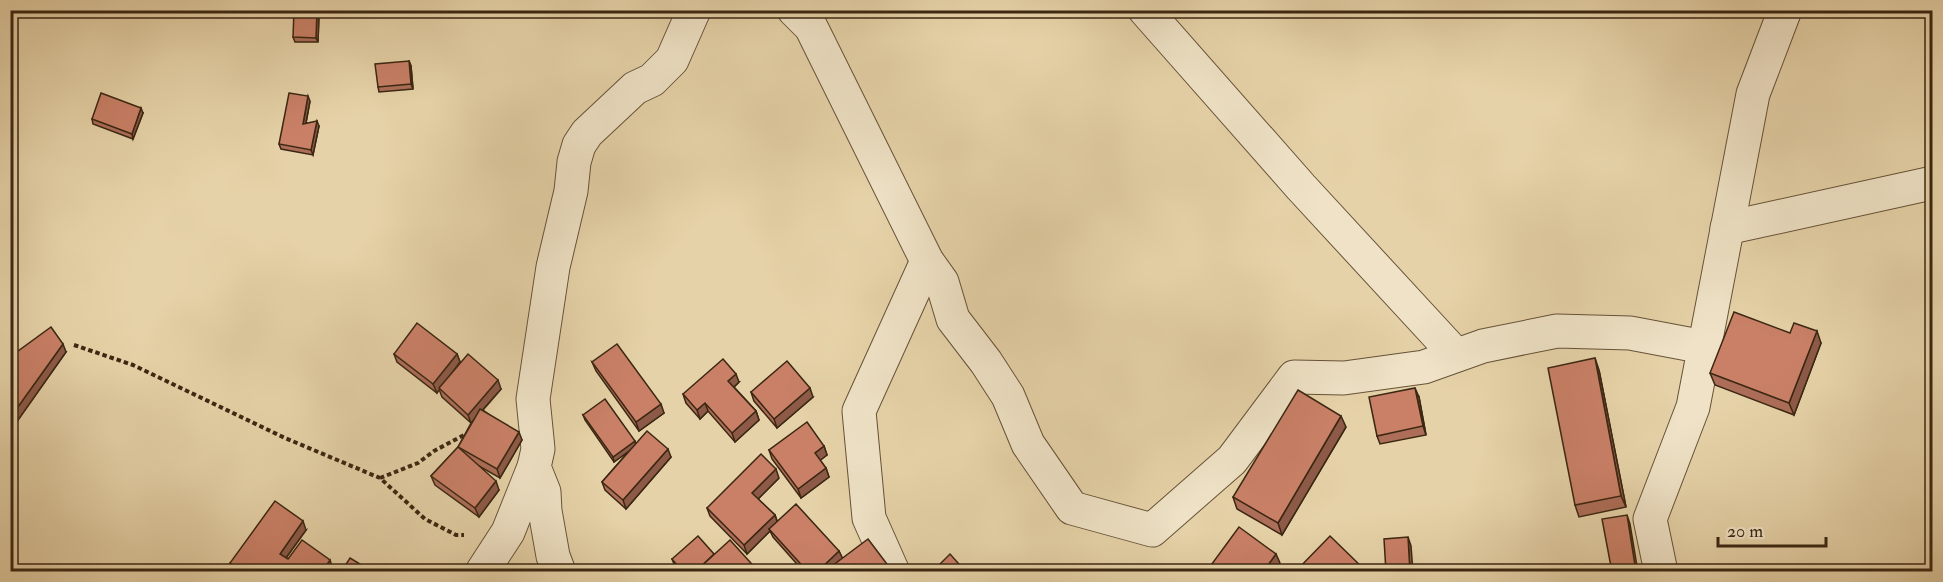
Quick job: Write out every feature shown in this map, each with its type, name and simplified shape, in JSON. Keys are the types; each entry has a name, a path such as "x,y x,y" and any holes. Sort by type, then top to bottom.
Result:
{"street":[{"path":"482,572 508,532 534,467 538,449 533,399 553,267 579,146 587,133 635,88 652,80 672,60 694,10"},
{"path":"794,10 811,27 927,261 942,282 953,319 986,362 1008,396 1028,444 1072,508 1152,530 1232,460 1294,377 1344,378 1424,367 1483,346 1557,331 1630,333 1704,347"},
{"path":"1145,10 1301,188 1456,356"},
{"path":"1661,572 1650,519 1693,407 1753,93 1785,10"},
{"path":"1727,228 1932,183"},
{"path":"893,572 869,518 859,411 927,261"},
{"path":"534,467 544,492 544,511 553,556 559,572"}],"path":[{"path":"74,345 133,365 285,438 380,478 425,519 456,535 508,532"},
{"path":"380,478 418,463 434,451 464,435"}],"building":[{"path":"294,10 317,10 316,38 293,37"},
{"path":"409,61 411,84 378,87 375,64"},
{"path":"101,93 141,108 132,134 92,119"},
{"path":"289,93 308,96 303,124 317,121 311,150 279,144"},
{"path":"1734,312 1790,333 1794,323 1817,331 1789,403 1710,373"},
{"path":"417,323 457,354 433,384 394,354"},
{"path":"51,327 63,344 15,411 10,404 10,357"},
{"path":"617,344 661,404 636,422 592,362"},
{"path":"468,354 498,380 468,415 439,388"},
{"path":"1595,358 1621,496 1575,505 1548,368"},
{"path":"723,359 736,374 728,381 756,411 732,433 705,403 697,410 683,394"},
{"path":"787,361 810,388 774,419 751,392"},
{"path":"1415,388 1423,426 1377,436 1369,397"},
{"path":"1298,390 1341,416 1278,523 1233,497"},
{"path":"605,399 635,441 613,457 583,415"},
{"path":"480,409 519,432 497,469 458,447"},
{"path":"807,422 824,446 815,453 826,468 798,489 769,450"},
{"path":"647,431 668,449 623,500 602,482"},
{"path":"458,447 496,481 475,508 431,476"},
{"path":"761,454 776,469 752,493 775,515 744,545 707,508"},
{"path":"275,501 303,521 280,554 288,559 302,540 330,560 322,572 242,572 230,563"},
{"path":"796,504 839,551 817,572 808,572 769,529"},
{"path":"1627,515 1636,572 1612,572 1602,519"},
{"path":"1239,527 1276,554 1263,572 1206,572"},
{"path":"698,536 714,554 695,572 683,572 672,559"},
{"path":"1330,536 1367,572 1295,572"},
{"path":"1408,537 1410,572 1386,572 1384,539"},
{"path":"868,539 893,572 824,572"},
{"path":"730,540 759,572 695,572"},
{"path":"950,554 966,572 932,572"},
{"path":"350,558 373,572 341,572"}]}
